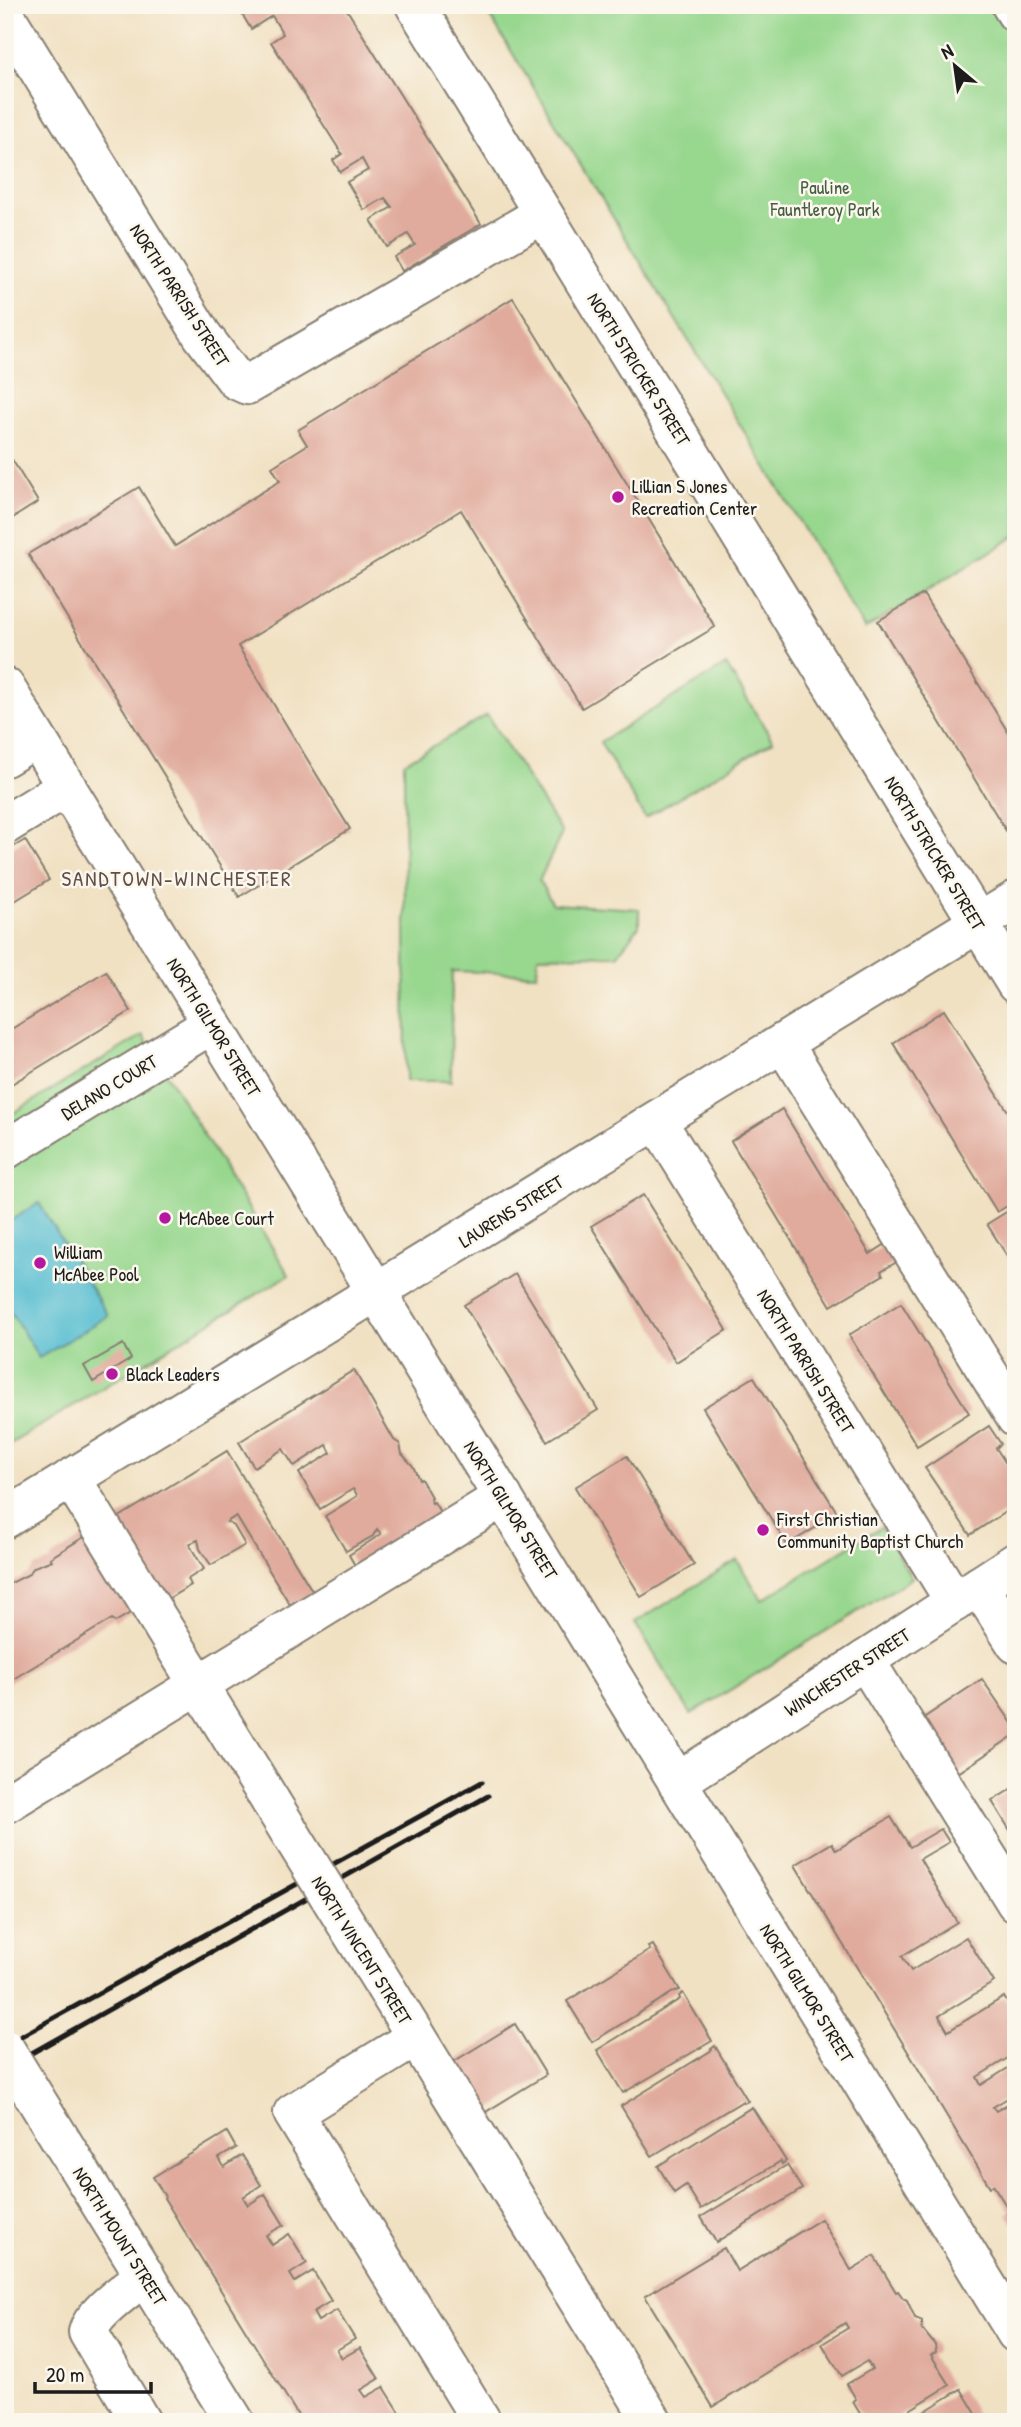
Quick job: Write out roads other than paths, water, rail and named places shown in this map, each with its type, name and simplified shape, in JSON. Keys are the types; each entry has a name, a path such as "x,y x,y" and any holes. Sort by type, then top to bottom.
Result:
{"street":[{"name":"NORTH STRICKER STREET","path":"415,5 1016,984"},
{"path":"1011,5 1016,13"},
{"name":"NORTH PARRISH STREET","path":"5,15 202,335 236,380 247,385 543,214"},
{"name":"NORTH GILMOR STREET","path":"5,687 21,747 66,787 1016,2333"},
{"path":"5,825 66,787"},
{"name":"LAURENS STREET","path":"5,1519 1016,900"},
{"name":"DELANO COURT","path":"5,1150 212,1024"},
{"path":"783,1044 1016,1418"},
{"name":"NORTH PARRISH STREET","path":"657,1121 967,1594 1016,1644"},
{"name":"NORTH VINCENT STREET","path":"71,1478 653,2422"},
{"path":"5,1804 503,1497"},
{"name":"WINCHESTER STREET","path":"677,1782 1016,1562"},
{"path":"865,1660 1016,1903"},
{"path":"416,2037 293,2113 482,2422"},
{"name":"NORTH MOUNT STREET","path":"5,2049 235,2422"},
{"path":"141,2422 88,2332 97,2316 145,2275"}],"water":[{"name":"William McAbee Pool","path":"39,1203 108,1316 39,1358 5,1303 5,1224"}],"railway":[{"path":"5,2045 482,1782"},
{"path":"5,2068 488,1796"}],"place":[{"name":"Lillian S Jones Recreation Center","path":"618,497"},
{"name":"McAbee Court","path":"165,1218"},
{"name":"William McAbee Pool","path":"40,1263"},
{"name":"Black Leaders","path":"112,1374"},
{"name":"First Christian Community Baptist Church","path":"763,1530"}],"district":[{"name":"SANDTOWN-WINCHESTER","path":"177,878"}],"park label":[{"name":"Pauline Fauntleroy Park","path":"825,198"}]}
